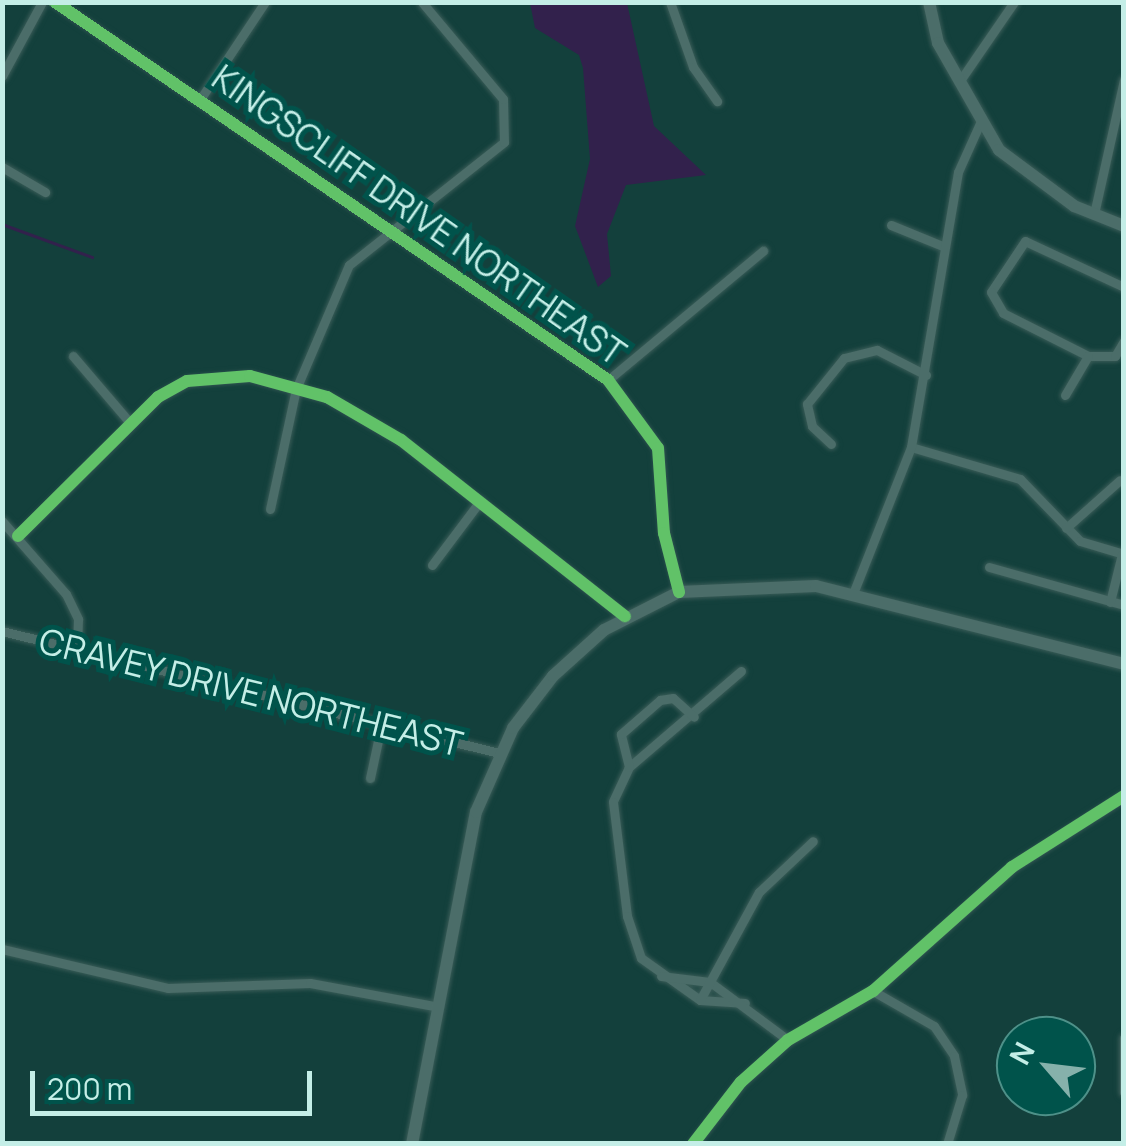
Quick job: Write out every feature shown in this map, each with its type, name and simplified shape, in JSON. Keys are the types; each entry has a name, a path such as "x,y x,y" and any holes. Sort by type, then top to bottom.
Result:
{"main road":[{"path":"929,2 938,43 980,123 1028,177 1124,226"},
{"path":"412,1144 434,1006 476,812 499,754 553,676 626,616 679,592 752,583 854,591 1124,664"}],"street":[{"path":"2,76 42,2"},
{"name":"KINGSCLIFF DRIVE NORTHEAST","path":"55,2 201,98 608,380 658,448 664,533 679,592"},
{"path":"201,98 265,2"},
{"path":"270,509 296,389 334,288 366,247 391,232 435,190 498,151 509,121 503,100 422,2"},
{"path":"670,2 694,67 717,101"},
{"path":"959,82 1014,2"},
{"path":"1094,214 1124,80"},
{"path":"854,591 911,446 958,172 980,123"},
{"path":"2,167 45,192"},
{"path":"891,225 945,247"},
{"path":"1124,287 1041,246 1013,239 992,303 1088,356 1114,356 1124,341"},
{"path":"608,380 763,251"},
{"path":"831,444 812,426 807,404 860,346 926,375"},
{"path":"73,356 131,424"},
{"path":"1065,395 1088,356"},
{"path":"18,536 131,424 187,381 234,375 327,396 402,440 626,616"},
{"path":"911,446 1020,479 1066,528 1123,554 1110,602"},
{"path":"1066,528 1120,480"},
{"path":"432,565 480,501"},
{"path":"2,521 66,594 78,619 77,648"},
{"path":"989,567 1124,606"},
{"name":"CRAVEY DRIVE NORTHEAST","path":"2,631 499,754"},
{"path":"741,671 694,716 629,767 614,802 627,916 641,958 661,976 700,1000 744,1004"},
{"path":"629,767 621,734 660,700 672,698 694,716"},
{"path":"370,778 382,722"},
{"path":"693,1144 731,1093 788,1040 873,991 1012,867 1124,796"},
{"path":"700,1000 759,892 813,841"},
{"path":"2,949 168,988 310,983 434,1006"},
{"path":"661,976 710,982 788,1040"},
{"path":"873,991 934,1026 954,1056 962,1095 947,1144"},
{"path":"1124,1038 1124,1092"}],"shaded area":[{"path":"530,3 627,3 654,126 706,175 626,185 607,234 611,276 598,287 575,226 590,159 583,68 579,55 535,28"}],"waterway":[{"path":"2,224 92,257"}],"cycle path":[{"path":"55,2 608,380 658,448 664,533 679,592"},
{"path":"18,536 158,397 187,381 250,376 327,397 401,440 625,616"},
{"path":"693,1144 741,1082 788,1040 873,991 1012,867 1124,796"}]}
